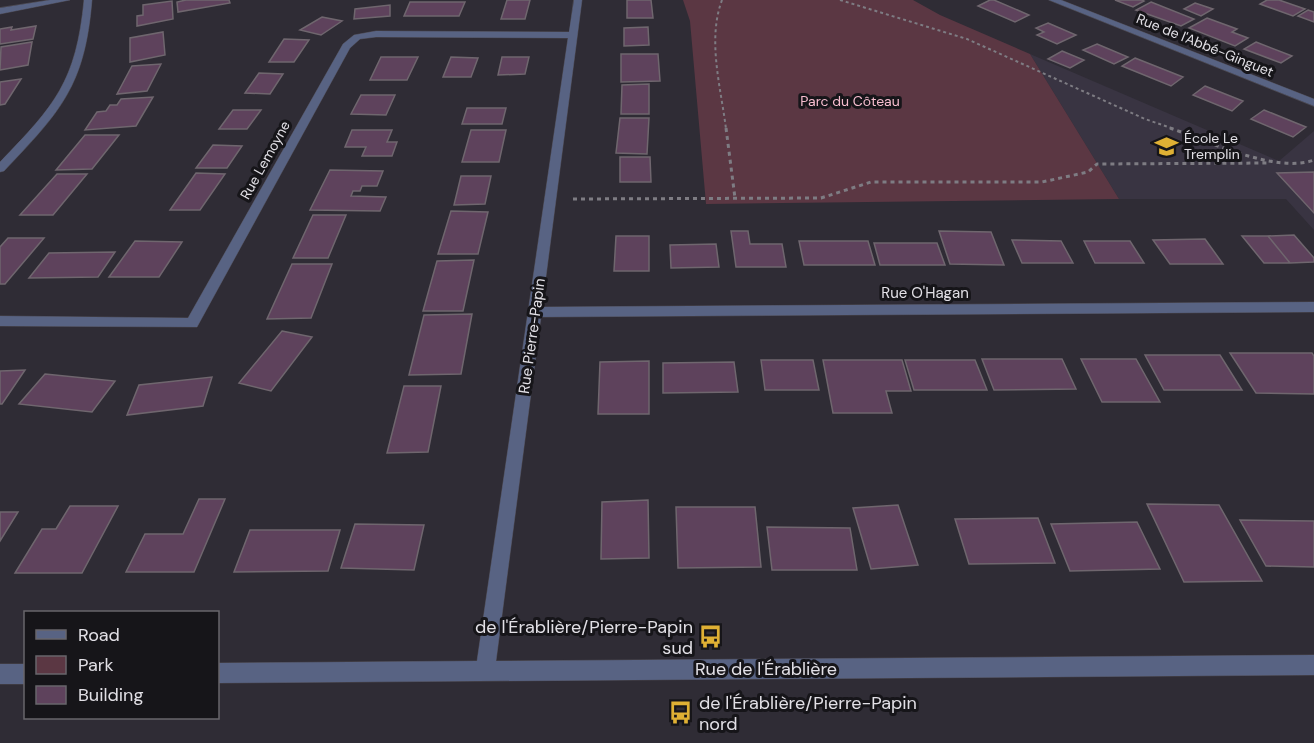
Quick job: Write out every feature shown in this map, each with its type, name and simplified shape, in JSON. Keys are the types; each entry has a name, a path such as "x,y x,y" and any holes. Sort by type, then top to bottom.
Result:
{"street":[{"path":"0,11 66,0"},
{"path":"0,169 50,112 74,76 79,59 88,0"},
{"name":"Rue Pierre-Papin","path":"485,672 578,0"},
{"name":"Rue de l'Abbé-Ginguet","path":"1053,0 1314,103"},
{"name":"Rue Lemoyne","path":"0,321 192,322 346,46 357,37 376,34 573,35"},
{"name":"Rue O'Hagan","path":"536,312 1314,307"},
{"name":"Rue de l'Érablière","path":"219,673 1314,665"}],"path":[{"path":"722,0 715,28 715,43 735,198"},
{"path":"840,0 968,39 1145,119 1270,163"},
{"path":"551,199 834,197 844,194 858,184 871,182 1042,182 1088,172 1097,164 1306,163 1314,160"}],"shaded area":[{"name":"École Le Tremplin","path":"1030,54 1279,161 1314,131 1314,230 1286,199 1119,199"}],"green space":[{"name":"Parc du Côteau","path":"683,0 913,0 940,15 1030,54 1119,199 706,204 690,21"}],"building":[{"path":"229,0 230,3 178,12 177,2"},
{"path":"507,0 530,0 525,19 501,19"},
{"path":"627,0 651,0 653,18 627,18"},
{"path":"990,0 1029,15 1015,22 978,6"},
{"path":"1115,0 1142,0 1144,1 1133,7"},
{"path":"1267,0 1279,0 1305,9 1293,16 1260,4"},
{"path":"172,1 173,19 137,26 137,16 143,15 143,5"},
{"path":"410,2 465,2 459,16 404,16"},
{"path":"1151,2 1194,19 1181,26 1136,10"},
{"path":"1195,3 1213,9 1201,16 1184,9"},
{"path":"390,5 390,16 354,19 355,9"},
{"path":"1308,10 1314,12 1314,22 1298,16"},
{"path":"322,17 342,21 321,35 300,30"},
{"path":"1207,18 1237,29 1232,32 1248,38 1235,46 1189,28"},
{"path":"1048,23 1076,35 1057,44 1037,35 1044,32 1036,28"},
{"path":"36,26 33,39 0,44 0,29 12,27 11,30"},
{"path":"648,27 649,45 624,46 624,28"},
{"path":"163,32 165,55 130,62 130,38"},
{"path":"284,39 309,40 294,62 269,62"},
{"path":"32,42 28,65 0,70 1,47"},
{"path":"1256,42 1292,56 1281,63 1244,49"},
{"path":"1097,44 1128,57 1114,64 1083,50"},
{"path":"1062,51 1084,60 1070,68 1048,59"},
{"path":"621,54 658,54 660,81 621,82"},
{"path":"381,57 418,57 407,80 370,80"},
{"path":"451,57 478,58 471,77 443,77"},
{"path":"502,57 529,57 525,74 498,75"},
{"path":"1135,58 1183,77 1171,86 1122,66"},
{"path":"161,64 147,91 117,94 132,66"},
{"path":"259,73 283,74 270,94 245,93"},
{"path":"21,79 5,104 0,105 0,82"},
{"path":"649,84 649,114 621,114 622,85"},
{"path":"1205,86 1243,101 1232,111 1193,95"},
{"path":"361,95 395,95 386,115 351,114"},
{"path":"153,97 136,126 85,130 97,112 106,111 110,105 117,105 121,99"},
{"path":"467,108 506,108 502,124 462,124"},
{"path":"233,110 261,110 247,129 219,129"},
{"path":"1264,110 1306,127 1293,137 1251,119"},
{"path":"620,118 649,118 647,154 616,153"},
{"path":"352,130 392,130 387,142 397,142 392,156 362,156 366,147 345,147"},
{"path":"471,130 506,130 499,162 462,162"},
{"path":"85,135 119,135 92,169 56,170"},
{"path":"213,145 242,146 227,168 196,168"},
{"path":"620,157 650,157 651,182 620,182"},
{"path":"330,170 383,171 377,186 362,186 360,191 353,191 351,196 386,197 380,211 310,210"},
{"path":"1314,172 1314,213 1277,173"},
{"path":"196,173 225,174 200,210 170,210"},
{"path":"57,174 87,174 53,215 20,215"},
{"path":"461,176 491,176 485,204 454,205"},
{"path":"451,211 488,212 478,254 438,254"},
{"path":"313,215 346,215 328,258 293,258"},
{"path":"731,231 748,231 750,244 782,244 786,267 736,267"},
{"path":"939,231 991,232 1004,265 950,264"},
{"path":"1294,235 1314,258 1314,262 1290,263 1268,236"},
{"path":"616,236 649,236 649,271 614,271"},
{"path":"1242,236 1268,236 1290,263 1264,263"},
{"path":"8,238 44,238 5,284 0,284 0,247"},
{"path":"1205,239 1223,264 1170,264 1153,240"},
{"path":"1012,240 1061,241 1073,263 1022,263"},
{"path":"135,241 182,242 159,277 109,277"},
{"path":"799,241 868,241 875,265 804,265"},
{"path":"1084,241 1130,241 1144,263 1095,263"},
{"path":"874,243 937,243 945,265 880,265"},
{"path":"716,244 719,267 671,268 670,245"},
{"path":"115,252 98,277 29,278 49,253"},
{"path":"474,260 463,311 423,311 437,261"},
{"path":"292,264 332,264 311,318 267,319"},
{"path":"472,314 461,374 409,375 424,315"},
{"path":"282,331 312,337 271,391 239,383"},
{"path":"1230,353 1312,353 1314,356 1314,394 1256,393"},
{"path":"1145,355 1220,355 1242,390 1164,390"},
{"path":"982,359 1062,359 1076,389 994,390"},
{"path":"1081,359 1136,359 1160,402 1102,402"},
{"path":"761,360 813,360 819,390 765,390"},
{"path":"823,360 902,360 911,391 886,391 892,413 833,413"},
{"path":"905,360 975,360 987,390 914,390"},
{"path":"649,361 649,414 598,414 600,362"},
{"path":"734,362 738,392 663,393 663,363"},
{"path":"25,370 2,404 0,404 0,371"},
{"path":"45,374 115,381 92,412 19,404"},
{"path":"212,377 203,406 127,415 139,385"},
{"path":"404,386 441,386 428,452 387,453"},
{"path":"199,499 225,499 194,572 126,572 145,534 183,534"},
{"path":"648,500 649,558 601,559 602,502"},
{"path":"1147,504 1219,505 1262,581 1184,582"},
{"path":"898,505 918,565 871,569 853,508"},
{"path":"70,506 118,506 82,573 15,573 42,529 56,529"},
{"path":"676,507 755,507 761,567 678,568"},
{"path":"0,512 18,512 0,541"},
{"path":"1038,518 1055,563 969,564 955,519"},
{"path":"1240,520 1314,521 1314,567 1266,566"},
{"path":"1137,522 1160,569 1070,571 1051,524"},
{"path":"355,524 424,525 414,570 341,568"},
{"path":"767,527 850,528 857,570 772,570"},
{"path":"250,530 340,530 328,571 234,572"}],"place":[{"name":"École Le Tremplin","path":"1166,146"},
{"name":"de l'Érablière/Pierre-Papin sud","path":"711,637"},
{"name":"de l'Érablière/Pierre-Papin nord","path":"681,713"}]}
